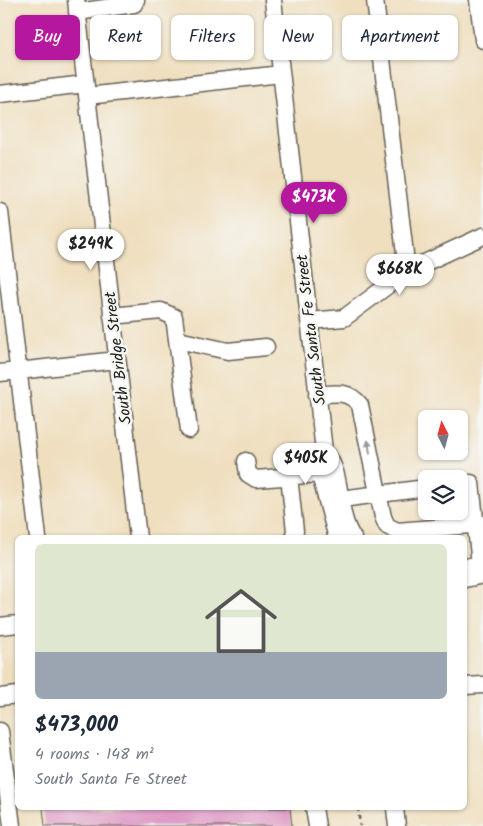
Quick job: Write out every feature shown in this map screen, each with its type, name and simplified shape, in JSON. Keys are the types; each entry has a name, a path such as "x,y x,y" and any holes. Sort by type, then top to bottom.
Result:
{"street":[{"path":"76,6 134,4 136,0"},
{"name":"South Santa Fe Street","path":"273,0 324,451 320,465 320,474 335,535"},
{"path":"375,0 407,271"},
{"path":"478,0 483,40"},
{"name":"South Bridge Street","path":"76,6 138,535"},
{"path":"0,94 86,90 281,74"},
{"path":"0,212 38,535"},
{"path":"309,321 344,318 407,271 483,236"},
{"path":"112,316 149,311 168,313 174,317 189,430"},
{"path":"178,340 228,351 266,347"},
{"path":"0,373 116,360"},
{"path":"317,395 344,392 354,398 360,406 387,526 397,531 479,524"},
{"name":"South Santa Fe Street","path":"324,451 334,462 347,526 352,535"},
{"path":"246,461 248,474 251,478 256,479 320,474"},
{"path":"289,476 294,535"},
{"path":"467,577 478,567 479,524 471,483"},
{"path":"341,499 418,489"},
{"path":"0,626 15,624"},
{"path":"467,686 483,685"},
{"path":"0,697 15,695"},
{"path":"0,731 12,782 12,826"},
{"path":"314,810 317,826"},
{"path":"394,810 397,826"}],"path":[{"path":"358,810 360,826"}],"building":[{"path":"43,810 290,810 292,826 45,826"}]}
